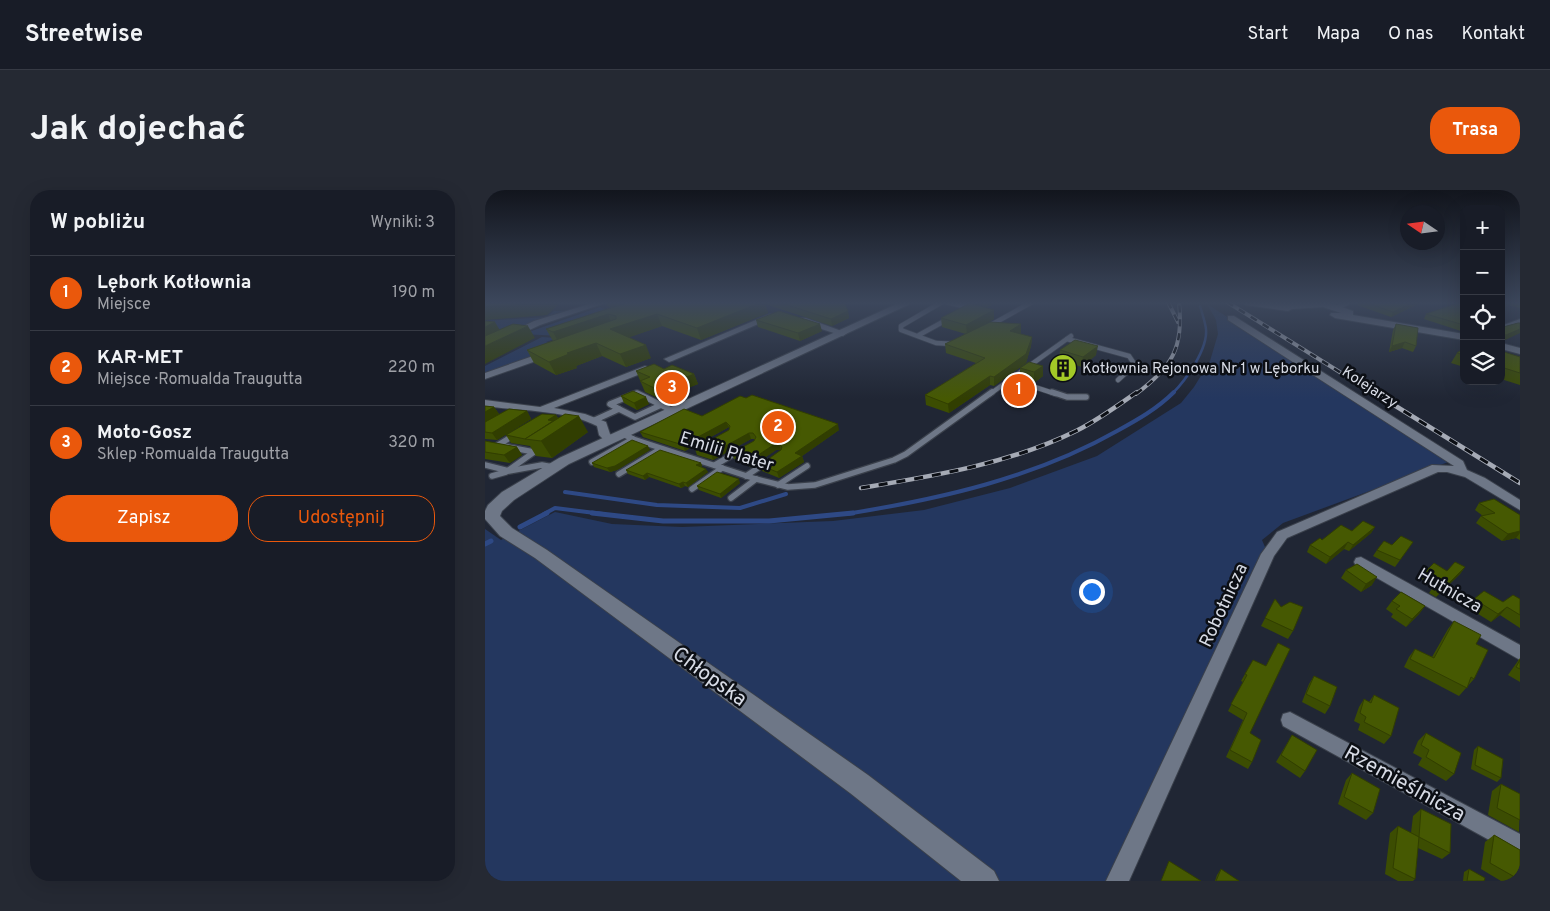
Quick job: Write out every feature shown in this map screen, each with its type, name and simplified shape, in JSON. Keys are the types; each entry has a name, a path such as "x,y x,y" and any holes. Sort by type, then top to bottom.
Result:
{"street":[{"path":"485,348 514,334"},
{"path":"669,359 729,334"},
{"name":"Chłopska","path":"840,334 688,402 667,408 628,436 610,440 549,469 489,509 493,520 503,529 859,784 984,881"},
{"name":"Kolejarzy","path":"1256,334 1459,464 1467,474 1520,506"},
{"path":"1505,347 1520,351"},
{"path":"485,376 556,351"},
{"path":"545,412 645,369"},
{"path":"485,403 590,418 601,424 605,435 610,440"},
{"name":"Robotnicza","path":"1117,881 1268,554 1277,539 1301,525 1427,470 1443,468 1467,474"},
{"name":"Hutnicza","path":"1361,562 1520,653"},
{"name":"Rzemieślnicza","path":"1290,720 1520,846"}],"lane":[{"path":"919,335 936,343 957,344"},
{"name":"Emilii Plater","path":"628,436 746,476 778,485 800,488 823,483 894,460 906,454 1069,337 1129,356 1133,362 1132,366 1118,380"},
{"path":"1010,379 1067,397 1086,396"},
{"path":"637,393 667,408 635,417 610,404 637,393"},
{"path":"507,415 518,408"},
{"path":"574,425 619,409"},
{"path":"522,430 495,444 534,452"},
{"path":"592,462 628,436"},
{"path":"506,472 542,446"},
{"path":"715,465 745,447"},
{"path":"619,474 660,448"},
{"path":"686,456 694,452"},
{"path":"746,476 771,459"},
{"path":"492,476 547,464 549,469"},
{"path":"485,465 506,472"},
{"path":"778,485 807,466"},
{"path":"692,489 723,468"},
{"path":"731,498 756,479"}],"shaded area":[{"path":"528,334 565,334 560,336"},
{"path":"1218,334 1254,334 1451,461 1283,523 1262,540 1268,554 1117,881 485,881 485,529 501,540 555,512 612,524 682,527 833,521 924,510 1010,488 1097,456 1181,403 1194,387 1210,361"},
{"path":"542,337 557,338 546,342 548,343 534,357 485,374 485,366"}],"building":[{"path":"489,334 510,334 485,346 485,336"},
{"path":"572,334 622,334 646,345 620,354 596,343 567,353 569,354 549,362 527,350"},
{"path":"965,334 1022,334 1032,337 1026,354 994,377 990,376 948,404 925,395 985,358 945,344"},
{"path":"1394,334 1417,334 1416,346 1405,342 1392,346"},
{"path":"1075,340 1098,346 1083,357 1060,350"},
{"path":"1505,352 1520,357 1520,373 1505,368"},
{"path":"1029,362 1043,366 1034,372 1020,368"},
{"path":"654,364 664,369 672,365 694,374 656,389 640,381 650,377 636,371"},
{"path":"1011,380 1026,385 1018,391 1003,386"},
{"path":"633,391 646,397 634,403 621,396"},
{"path":"752,395 838,424 795,453 802,456 777,472 760,465 781,450 782,447 779,444 775,444 749,461 732,453 754,441 756,437 753,433 749,433 711,454 695,449 729,430 730,426 726,422 683,445 640,432 684,409 702,416 740,396 746,398"},
{"path":"485,406 494,407 485,412"},
{"path":"509,409 527,411 492,433 485,432 485,422"},
{"path":"542,414 556,415 548,420 553,421 525,439 506,435"},
{"path":"565,414 579,416 541,441 525,439"},
{"path":"632,440 648,446 615,466 607,468 592,463"},
{"path":"485,441 517,447 504,455 485,452"},
{"path":"660,450 701,463 696,465 706,469 686,483 679,484 647,473 643,476 626,470"},
{"path":"717,472 739,479 720,494 697,486"},
{"path":"1494,499 1520,515 1520,531 1508,534 1481,516 1495,513 1479,503"},
{"path":"1363,521 1375,527 1353,545 1348,542 1330,557 1310,545 1320,538 1322,540 1341,525 1352,531"},
{"path":"1401,536 1413,542 1400,560 1377,550 1384,541 1392,545"},
{"path":"1455,562 1465,567 1442,590 1434,586 1439,580 1425,572 1434,563 1447,571"},
{"path":"1357,564 1377,577 1366,584 1346,570"},
{"path":"1484,591 1503,602 1513,595 1520,599 1520,615 1507,607 1498,614 1474,599"},
{"path":"1401,592 1425,606 1412,619 1396,609 1400,606 1392,601"},
{"path":"1275,599 1281,607 1290,602 1303,607 1293,631 1265,618"},
{"path":"1454,621 1481,635 1476,644 1488,650 1474,679 1471,677 1467,688 1410,659 1415,649 1434,658"},
{"path":"1278,643 1290,649 1250,733 1261,740 1252,762 1230,750 1247,713 1231,704 1253,660 1266,666"},
{"path":"1520,660 1520,669 1516,667"},
{"path":"1314,676 1337,687 1330,706 1306,694"},
{"path":"1374,695 1399,708 1391,736 1364,722 1366,717 1360,713 1364,699 1371,703"},
{"path":"1426,733 1461,753 1454,774 1426,757 1429,750 1421,745"},
{"path":"1292,735 1317,750 1305,771 1281,755"},
{"path":"1478,746 1503,759 1501,778 1475,765"},
{"path":"1352,773 1380,789 1373,813 1344,797"},
{"path":"1501,784 1520,794 1520,820 1497,808"},
{"path":"1421,809 1451,824 1450,853 1419,837"},
{"path":"1398,826 1419,837 1415,879 1393,868"},
{"path":"1494,835 1520,850 1520,880 1490,863"},
{"path":"1169,861 1201,881 1161,881"},
{"path":"1221,869 1239,881 1216,881"},
{"path":"1469,869 1485,878 1484,881 1467,881"}],"waterway":[{"path":"1173,393 1184,381 1195,364 1200,355 1206,334"},
{"path":"850,513 951,494 1020,474 1053,462 1132,423 1154,409 1173,393"},
{"path":"565,492 657,505 740,508 786,494"},
{"path":"544,514 555,508 603,514"},
{"path":"520,527 547,513"},
{"path":"592,513 663,521 769,521 850,513"},
{"path":"846,514 850,513"},
{"path":"485,544 491,541"}],"railway":[{"path":"1136,394 1159,375 1167,365 1173,355 1179,334"},
{"path":"1279,334 1375,394"},
{"path":"861,488 916,479 1024,452 1084,427 1137,392"},
{"path":"1373,392 1520,483"}],"place":[{"name":"Kotłownia Rejonowa Nr 1 w Lęborku","path":"1063,368"},
{"name":"Moto-Gosz","path":"672,388"},
{"name":"Lębork Kotłownia","path":"1019,390"},
{"name":"KAR-MET","path":"778,427"}]}
